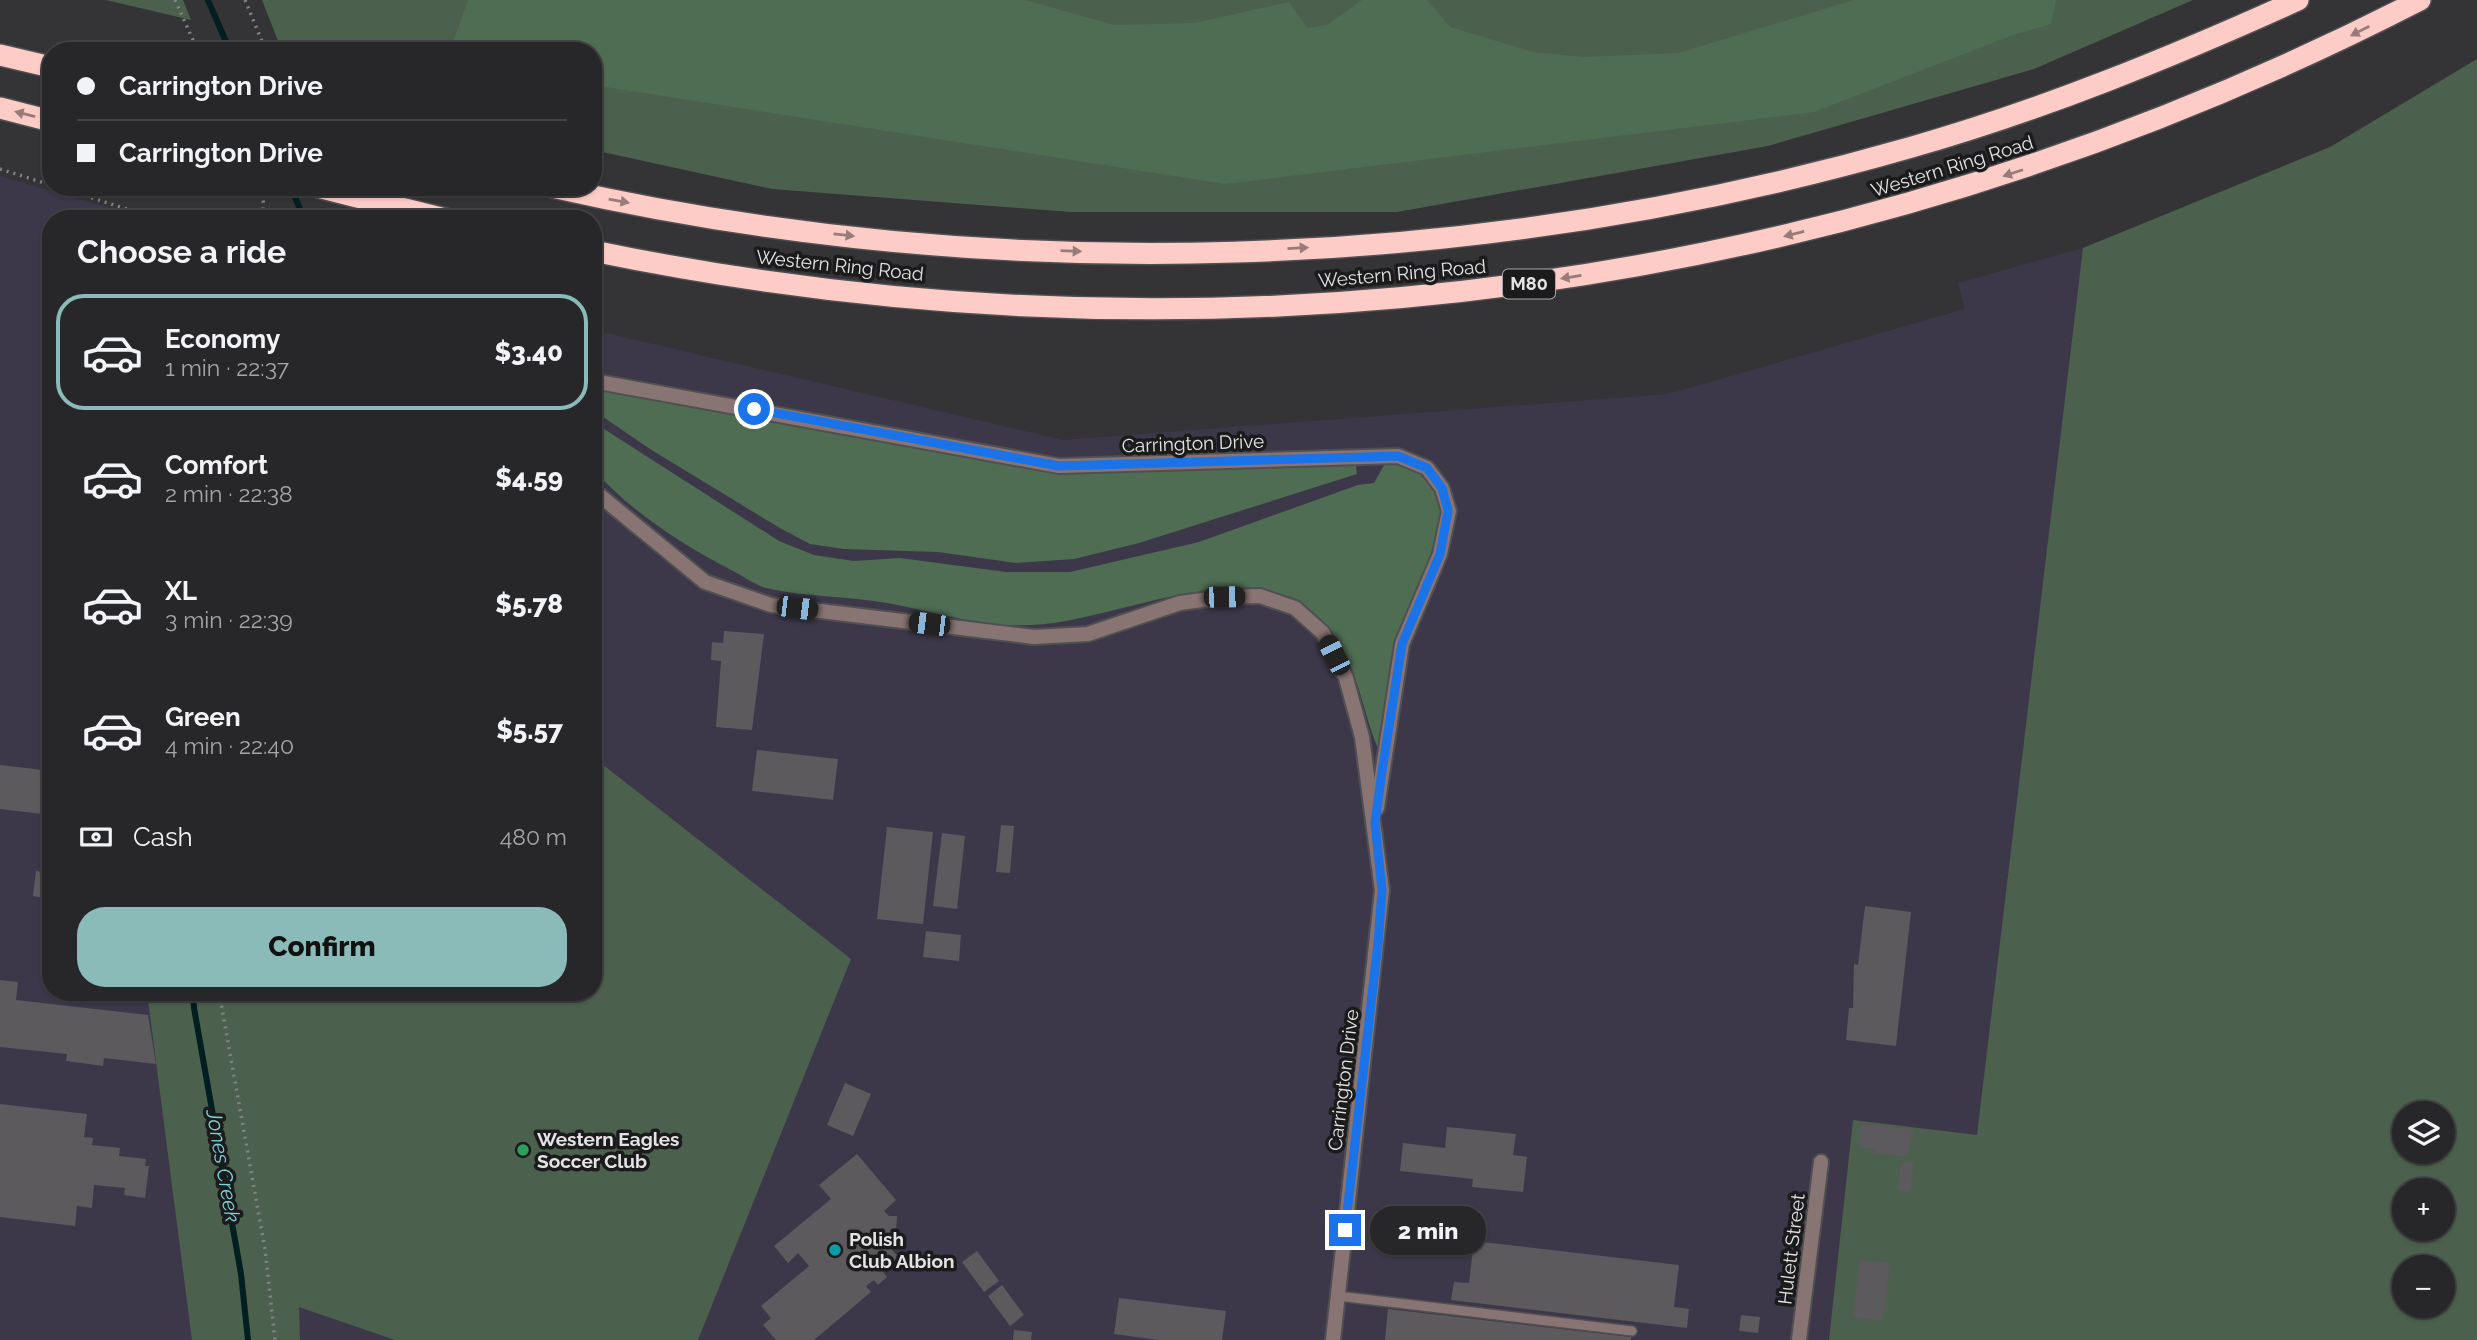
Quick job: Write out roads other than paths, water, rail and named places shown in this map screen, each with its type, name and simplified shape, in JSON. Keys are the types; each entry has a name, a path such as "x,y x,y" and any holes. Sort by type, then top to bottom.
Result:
{"highway":[{"name":"Western Ring Road","path":"597,196 688,214 784,228 1005,248 1092,252 1263,250 1438,237 1610,215 1686,201 1780,181 1915,146 2124,75 2298,0"},
{"name":"Western Ring Road","path":"602,253 780,283 1017,304 1184,307 1319,304 1430,296 1529,284 1731,249 1970,187 2110,139 2215,97 2339,42 2420,0"},
{"path":"0,55 42,65"},
{"path":"0,108 42,119"},
{"path":"353,196 409,210"}],"street":[{"name":"Carrington Drive","path":"602,383 1059,466 1398,456 1427,468 1442,488 1448,511 1440,554 1402,644 1375,823"},
{"name":"Carrington Drive","path":"602,497 705,582 771,605 1034,637 1088,634 1180,603 1224,597 1260,596 1295,608 1323,633 1346,678 1362,737 1382,890 1333,1340"},
{"name":"Hulett Street","path":"1799,1340 1821,1162"}],"lane":[{"path":"1338,1296 1632,1331"}],"waterway":[{"name":"Jones Creek","path":"208,0 226,42"},
{"name":"Jones Creek","path":"295,196 300,210"},
{"name":"Jones Creek","path":"194,1001 241,1274 248,1340"}],"place":[{"name":"Western Eagles Soccer Club","path":"523,1150"},
{"name":"Polish Club Albion","path":"835,1250"}]}
